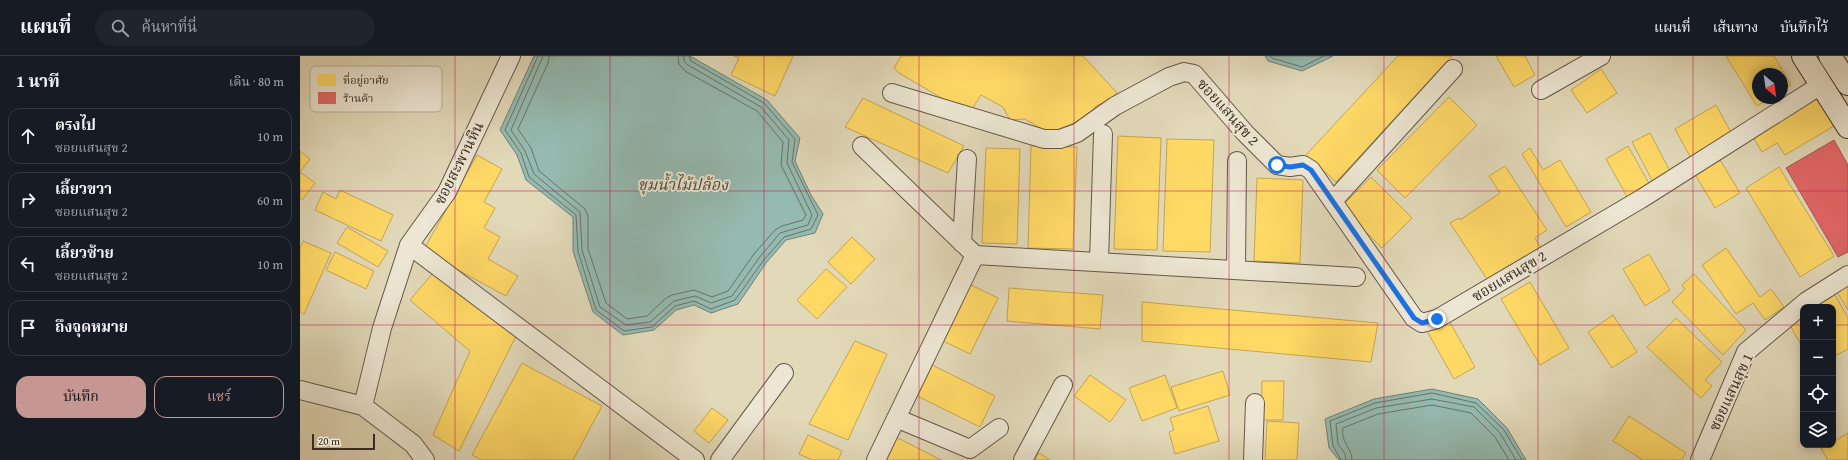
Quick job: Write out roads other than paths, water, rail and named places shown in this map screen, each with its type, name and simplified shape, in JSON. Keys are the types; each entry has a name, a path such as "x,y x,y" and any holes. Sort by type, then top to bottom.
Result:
{"main road":[{"path":"1803,56 1848,127"},
{"path":"1830,56 1848,84"}],"street":[{"name":"ซอยสะพานหิน","path":"363,406 382,328 409,245 447,192 511,56"},
{"path":"1541,90 1601,56"},
{"path":"1333,201 1453,69"},
{"name":"ซอยแสนสุข 2","path":"892,93 1044,139 1060,139 1077,133 1115,106 1169,77 1184,72 1194,74 1245,133 1277,165 1290,167 1303,165 1311,170 1414,318 1422,323 1437,319 1640,199 1821,85"},
{"path":"1099,262 1103,134"},
{"path":"862,146 975,255 1356,277"},
{"path":"962,242 967,159"},
{"path":"1236,270 1237,161"},
{"path":"409,245 695,460"},
{"path":"876,460 975,255"},
{"name":"ซอยแสนสุข 1","path":"1700,460 1746,352 1807,301 1848,275"},
{"path":"720,460 784,372"},
{"path":"1023,460 1062,385"},
{"path":"300,390 363,406 413,444 425,460"},
{"path":"1253,460 1254,403"},
{"path":"896,418 970,449 998,428"}],"water":[{"name":"ขุมน้ำไม้ปล้อง","path":"534,56 690,56 767,100 800,138 795,161 811,195 823,214 815,233 786,240 766,263 738,304 711,313 694,305 676,310 654,330 623,335 593,312 573,251 573,217 526,180 517,155 500,130"},
{"path":"1265,56 1333,56 1302,71 1268,61"},
{"path":"1432,389 1478,399 1507,428 1526,460 1339,460 1329,448 1325,419 1374,399"}]}
